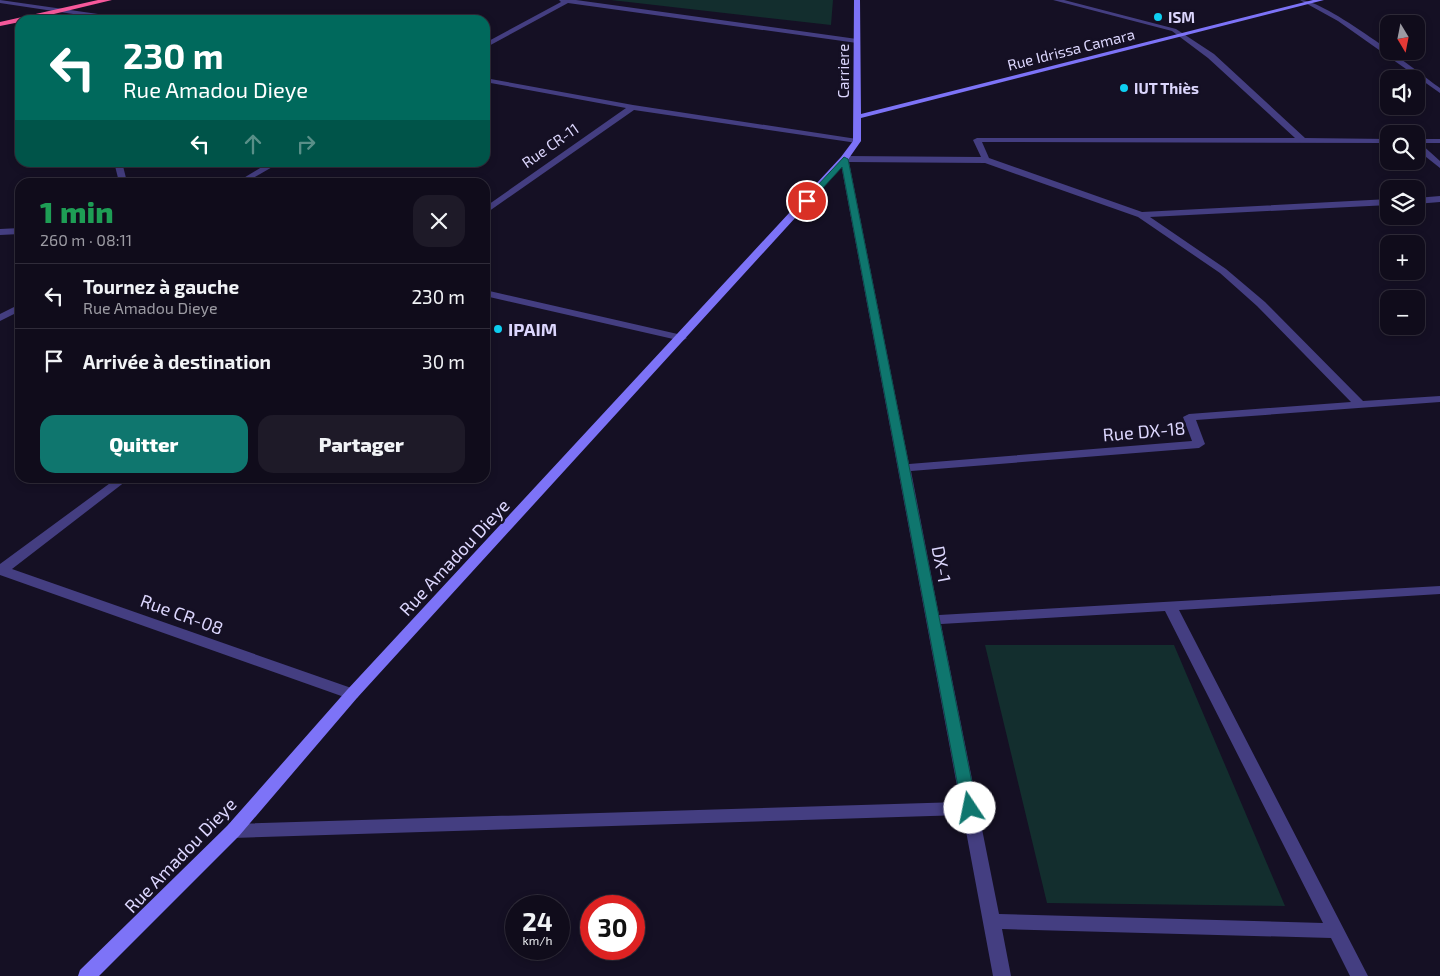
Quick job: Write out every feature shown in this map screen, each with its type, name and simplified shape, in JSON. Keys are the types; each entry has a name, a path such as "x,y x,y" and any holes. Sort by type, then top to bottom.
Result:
{"highway":[{"path":"42,15 108,0"},
{"path":"0,24 15,21"}],"street":[{"path":"490,43 564,0 857,41"},
{"name":"Carriere","path":"857,0 857,141"},
{"path":"1056,0 1174,30 1211,56 1303,141"},
{"name":"Rue Idrissa Camara","path":"857,117 1305,2 1321,0"},
{"path":"0,1 79,15"},
{"path":"1305,2 1340,20 1440,91"},
{"path":"490,81 633,107 857,141"},
{"name":"Rue CR-11","path":"490,207 633,107"},
{"path":"986,160 977,140 1380,141"},
{"name":"Rue Amadou Dieye","path":"87,976 233,830 352,694 682,338 844,159 857,141"},
{"path":"1425,142 1440,141"},
{"path":"1425,150 1440,164"},
{"path":"844,159 986,160 1141,215 1223,271 1253,297 1360,405"},
{"name":"DX-1","path":"844,159 1002,976"},
{"path":"249,178 268,167"},
{"path":"1425,200 1440,199"},
{"path":"1141,215 1380,202"},
{"path":"0,232 15,231"},
{"path":"490,294 682,338"},
{"path":"0,318 15,309"},
{"name":"Rue DX-18","path":"904,468 1199,444 1189,417 1440,399"},
{"path":"0,570 117,483"},
{"name":"Rue CR-08","path":"0,570 352,694"},
{"path":"933,620 1440,590"},
{"path":"1169,605 1359,976"},
{"path":"233,830 970,808"},
{"path":"992,921 1336,931"}],"green space":[{"path":"611,0 833,0 831,25"},
{"path":"985,645 1174,645 1285,906 1047,903"}],"place":[{"name":"ISM","path":"1158,17"},
{"name":"IUT Thiès","path":"1124,88"},
{"name":"IPAIM","path":"498,329"}],"route":[{"path":"807,201 844,159 970,808"}]}
